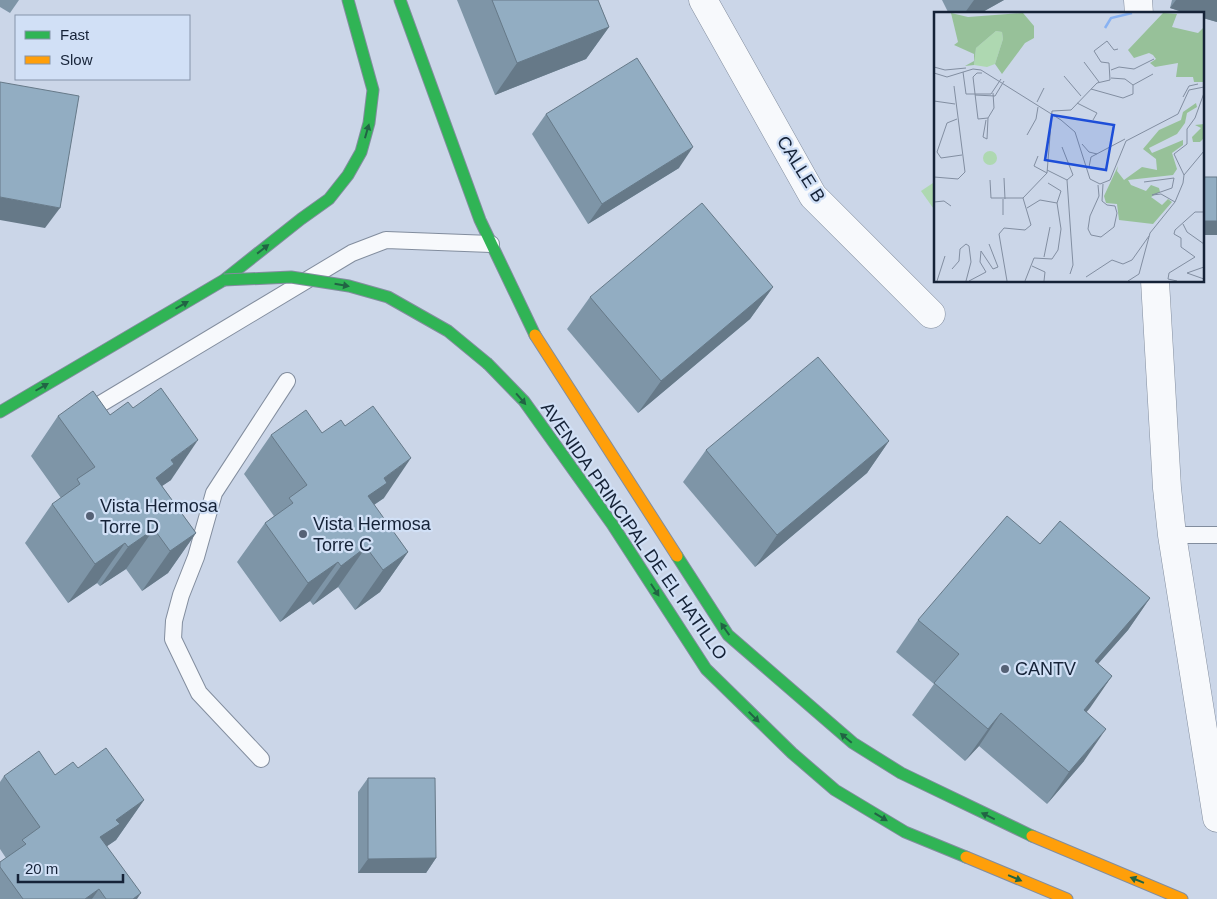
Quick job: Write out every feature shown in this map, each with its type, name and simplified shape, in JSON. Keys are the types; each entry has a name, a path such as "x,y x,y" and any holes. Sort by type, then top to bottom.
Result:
{"main road":[{"path":"224,280 329,199 348,175 361,152 369,123 373,90 348,0"},
{"name":"AVENIDA PRINCIPAL DE EL HATILLO","path":"400,0 480,220 530,330 728,634 853,743 901,773 1019,831 1182,899"},
{"name":"AVENIDA PRINCIPAL DE EL HATILLO","path":"0,412 224,280 291,277 349,286 388,298 448,331 488,364 524,401 607,516 706,669 792,753 835,790 905,832 1067,899"}],"street":[{"name":"CALLE B","path":"703,0 813,196 931,314"},
{"path":"1155,282 1167,488 1172,535 1217,818"}],"lane":[{"path":"92,409 352,253 386,240 491,244"},
{"path":"261,759 199,693 172,639 174,621 181,595 196,557 214,493 287,382"},
{"path":"1172,535 1217,534"}],"green space":[{"path":"934,182 934,209 921,191"}],"building":[{"path":"492,0 598,0 609,27 517,63"},
{"path":"637,58 693,147 602,204 546,114"},
{"path":"0,82 79,96 60,208 0,197"},
{"path":"1204,177 1217,177 1217,221 1204,221"},
{"path":"702,203 773,287 661,381 590,297"},
{"path":"818,357 889,441 777,535 706,450"},
{"path":"161,388 198,440 171,460 174,464 156,478 196,533 170,551 154,529 128,547 125,543 95,564 52,504 80,484 77,479 95,467 58,416 93,391 110,415 128,402 133,408"},
{"path":"373,406 411,458 384,478 387,483 368,496 408,552 383,570 366,547 341,566 338,562 308,583 265,523 293,503 289,498 307,485 271,435 306,410 322,433 341,420 345,426"},
{"name":"CANTV","path":"1007,516 1040,544 1060,521 1150,598 1095,661 1112,676 1084,710 1106,729 1069,772 1001,713 988,729 934,683 959,654 918,620"},
{"path":"106,748 144,800 116,820 120,824 100,837 141,893 133,899 106,899 99,889 85,899 23,899 0,867 0,862 26,844 22,840 40,827 4,776 39,751 55,775 73,762 78,768"},
{"path":"368,778 435,778 436,858 368,859"}],"traffic: fast":[{"path":"0,412 224,280 329,199 348,175 361,152 369,123 373,90 348,0"},
{"path":"400,0 480,220 535,335"},
{"path":"224,280 291,277 349,286 388,297 448,331 488,364"},
{"path":"488,364 524,401 612,524 706,669 792,753 835,790 905,832 966,857"},
{"path":"677,556 728,635 853,743 901,773 1032,836"}],"traffic: slow":[{"path":"535,335 677,556"},
{"path":"1032,836 1182,899"},
{"path":"966,857 1067,899"}],"place":[{"name":"Vista Hermosa Torre D","path":"90,516"},
{"name":"Vista Hermosa Torre C","path":"303,534"},
{"name":"CANTV","path":"1005,669"}]}
